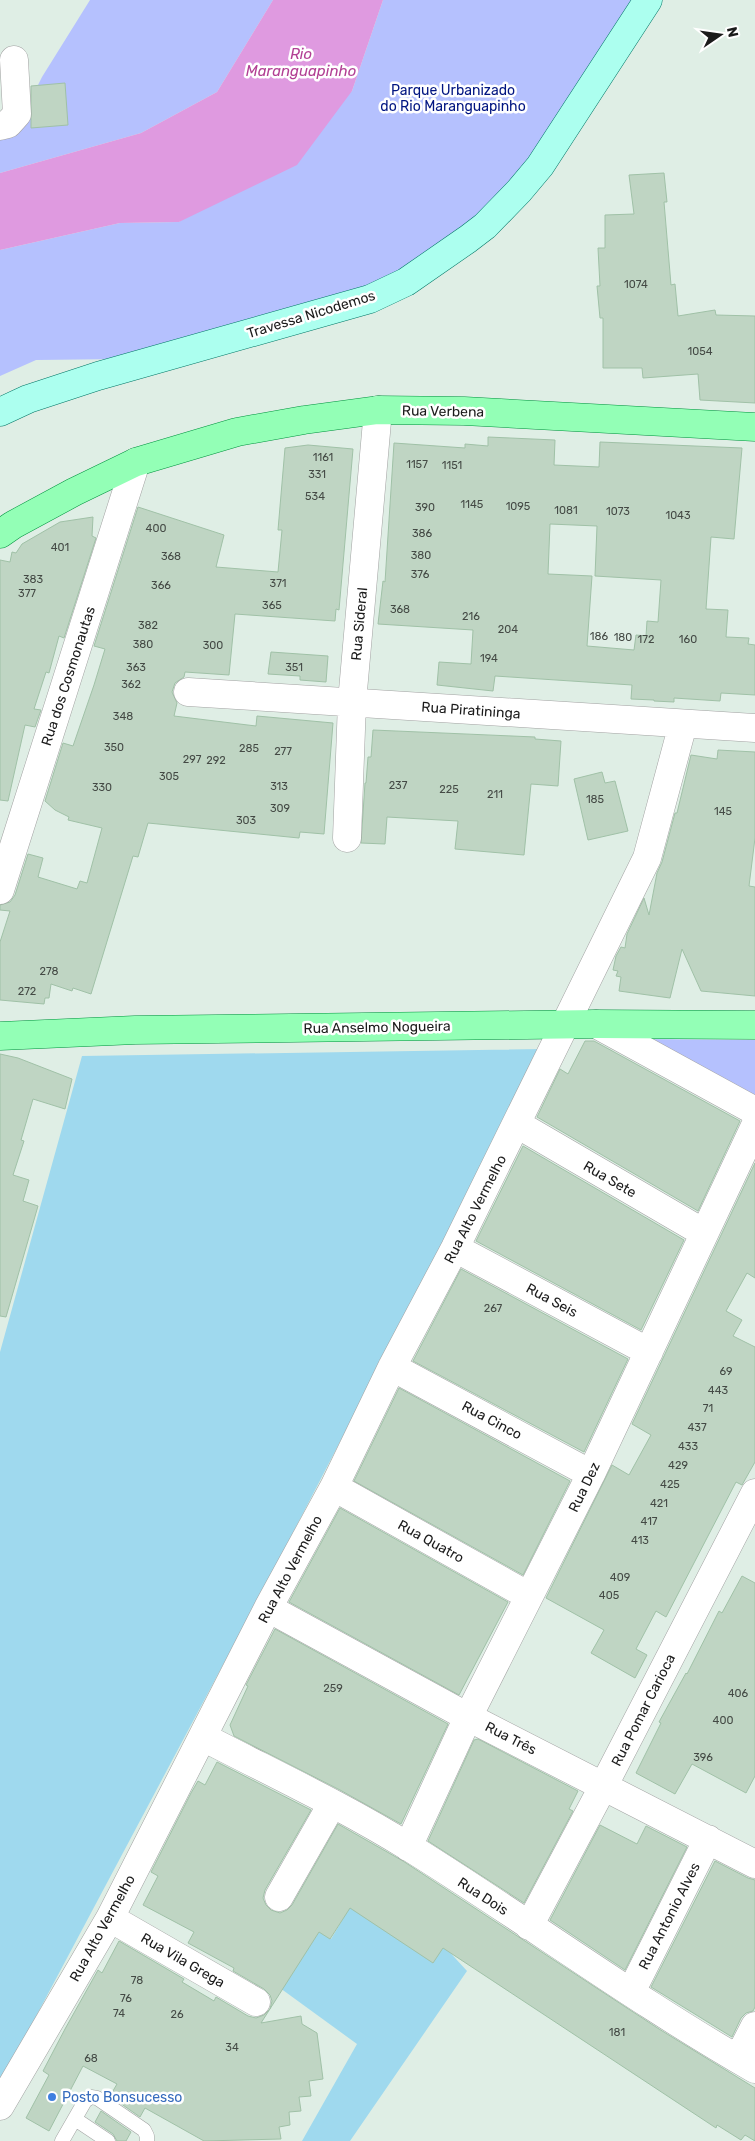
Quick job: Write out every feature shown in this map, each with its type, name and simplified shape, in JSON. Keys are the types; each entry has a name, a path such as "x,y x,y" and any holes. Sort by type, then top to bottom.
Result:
{"main road":[{"name":"Travessa Nicodemos","path":"0,412 28,399 98,376 370,299 406,282 485,226 520,192 540,166 648,0"},
{"name":"Rua Verbena","path":"0,534 65,497 136,462 236,432 378,410 464,411 755,427"},
{"name":"Rua Anselmo Nogueira","path":"0,1036 135,1030 564,1024 755,1025"}],"street":[{"path":"0,126 8,124 17,114 14,60"},
{"name":"Rua Sideral","path":"347,838 352,702 378,410"},
{"name":"Rua dos Cosmonautas","path":"0,890 136,462"},
{"name":"Rua Piratininga","path":"188,692 755,728"},
{"name":"Rua Alto Vermelho","path":"0,2106 110,1918 268,1608 334,1487 392,1367 455,1248 517,1124 564,1024 647,858 683,724"},
{"path":"596,1024 755,1111"},
{"name":"Rua Sete","path":"517,1124 704,1233"},
{"name":"Rua Dez","path":"408,1847 468,1717 591,1474 755,1126"},
{"name":"Rua Seis","path":"455,1248 649,1352"},
{"name":"Rua Cinco","path":"392,1367 591,1474"},
{"name":"Rua Quatro","path":"334,1487 529,1596"},
{"name":"Rua Pomar Carioca","path":"530,1926 755,1493"},
{"name":"Rua Três","path":"268,1608 468,1717 755,1864"},
{"name":"Rua Dois","path":"203,1737 332,1804 408,1847 631,1992 746,2064"},
{"path":"279,1897 332,1804"},
{"name":"Rua Antonio Alves","path":"631,1992 708,1839"},
{"name":"Rua Vila Grega","path":"110,1918 256,2002"},
{"path":"746,2064 755,2026"}],"lane":[{"path":"62,2141 85,2101 91,2097 97,2098 144,2130 147,2141"},
{"path":"75,2119 108,2141"}],"shaded area":[{"path":"543,1049 283,1552 0,2084 0,1352 82,1056"},
{"path":"368,1898 428,1936 443,1949 445,1947 467,1971 350,2141 302,2141 357,2044 280,1988 319,1932 331,1939 343,1919 332,1912"}],"green space":[{"path":"90,0 273,0 217,92 141,133 0,173 0,134 25,111 42,77"},
{"name":"Parque Urbanizado do Rio Maranguapinho","path":"383,0 635,0 531,158 476,216 426,256 365,290 123,359 36,360 0,376 0,250 120,223 179,222 352,91"},
{"path":"639,1039 755,1040 755,1104"}],"water":[{"name":"Rio Maranguapinho","path":"273,0 383,0 352,91 297,165 179,222 120,223 0,250 0,173 141,133 217,92"}],"building":[{"path":"65,83 68,125 31,128 31,86"},
{"path":"664,173 667,202 664,202 671,285 675,284 678,316 715,310 716,315 755,316 755,403 700,400 698,374 643,378 642,368 603,368 603,318 600,318 597,286 600,286 598,248 605,248 605,215 634,214 629,175"},
{"path":"488,437 555,440 554,465 599,467 600,442 742,448 734,539 711,537 706,609 728,610 726,637 749,638 748,644 755,645 755,695 721,693 720,701 674,698 674,702 654,701 631,699 632,685 495,676 493,691 437,685 439,662 471,664 473,630 378,624 383,581 385,582 394,443 465,448 465,444 488,446","holes":["550,524 597,526 595,576 661,580 658,622 647,621 646,636 636,635 634,650 587,646 592,576 548,574"]},
{"path":"308,445 353,449 339,610 336,609 335,621 235,614 229,675 185,672 184,677 175,683 172,692 177,703 174,716 256,726 257,716 333,723 324,834 300,832 299,838 148,823 138,857 133,856 91,994 73,988 72,991 51,984 49,998 45,998 44,1004 0,1000 0,942 10,911 0,910 0,905 10,902 15,895 28,854 43,858 38,877 77,889 80,881 87,883 102,828 68,820 69,817 55,810 45,801 63,743 73,746 94,685 105,649 94,646 138,507 224,535 216,567 278,572 282,530 278,530 285,448"},
{"path":"93,517 92,536 96,538 64,638 59,636 49,673 46,672 34,709 41,710 35,727 25,725 8,801 0,800 0,560 10,562 12,552 16,553 22,544 60,522"},
{"path":"271,652 328,656 326,682 300,680 300,676 268,674"},
{"path":"373,730 535,737 535,739 561,741 558,786 531,784 524,855 455,849 458,821 387,817 385,844 361,843 365,783 368,757 371,757"},
{"path":"718,750 755,752 755,838 749,886 755,887 755,996 701,991 682,949 670,998 619,991 621,977 616,976 618,971 613,970 616,956 621,947 625,948 627,934 644,898 649,915 657,873 662,862 675,813 677,813 691,755 717,759"},
{"path":"602,772 605,783 615,781 628,831 588,840 574,779"},
{"path":"585,1041 594,1041 740,1121 698,1211 537,1117 560,1069 568,1074"},
{"path":"0,1054 18,1058 72,1079 65,1109 33,1099 21,1140 24,1141 13,1175 29,1180 23,1201 38,1206 6,1317 0,1316"},
{"path":"523,1146 684,1240 641,1330 476,1241"},
{"path":"755,1163 755,1278 747,1273 726,1311 742,1320 733,1336 755,1347 755,1462 742,1485 736,1482 666,1617 656,1611 636,1649 647,1655 635,1678 591,1653 604,1630 546,1598 612,1465 629,1475 651,1435 632,1424"},
{"path":"461,1269 628,1359 584,1452 413,1361"},
{"path":"399,1388 570,1481 523,1575 354,1481"},
{"path":"340,1508 508,1602 459,1695 289,1602"},
{"path":"742,1576 755,1583 755,1776 746,1793 692,1764 675,1794 636,1773 661,1723 659,1722 687,1674 719,1611 722,1613"},
{"path":"275,1629 448,1724 401,1824 340,1790 234,1736 230,1725 248,1686 246,1685"},
{"path":"478,1739 578,1791 569,1809 573,1811 524,1903 428,1841 474,1740"},
{"path":"217,1762 311,1810 265,1890 263,1898 271,1910 280,1913 292,1905 338,1824 403,1861 659,2029 755,2088 755,2141 745,2135 741,2140 717,2125 716,2128 443,1948 433,1963 350,1908 330,1939 319,1932 270,2009 272,2001 270,1995 264,1989 233,1971 234,1968 188,1943 194,1932 143,1905 158,1876 151,1872 191,1793 198,1781 205,1785"},
{"path":"600,1825 637,1844 646,1826 687,1847 625,1970 550,1920"},
{"path":"715,1861 755,1880 755,2007 753,2011 746,2013 741,2018 732,2037 651,1987"},
{"path":"119,1941 184,1979 182,1982 214,2001 216,1997 248,2016 256,2018 264,2015 270,2009 261,2023 301,2016 302,2024 317,2033 323,2079 309,2081 311,2096 299,2097 301,2111 289,2112 290,2125 279,2127 281,2139 204,2141 145,2108 140,2117 110,2096 117,2084 83,2066 49,2131 26,2118 49,2075 43,2071 65,2029 98,1970 102,1973"},
{"path":"101,2111 131,2132 126,2141 117,2141 113,2134 95,2122"}],"place":[{"name":"Posto Bonsucesso","path":"52,2097"}]}
